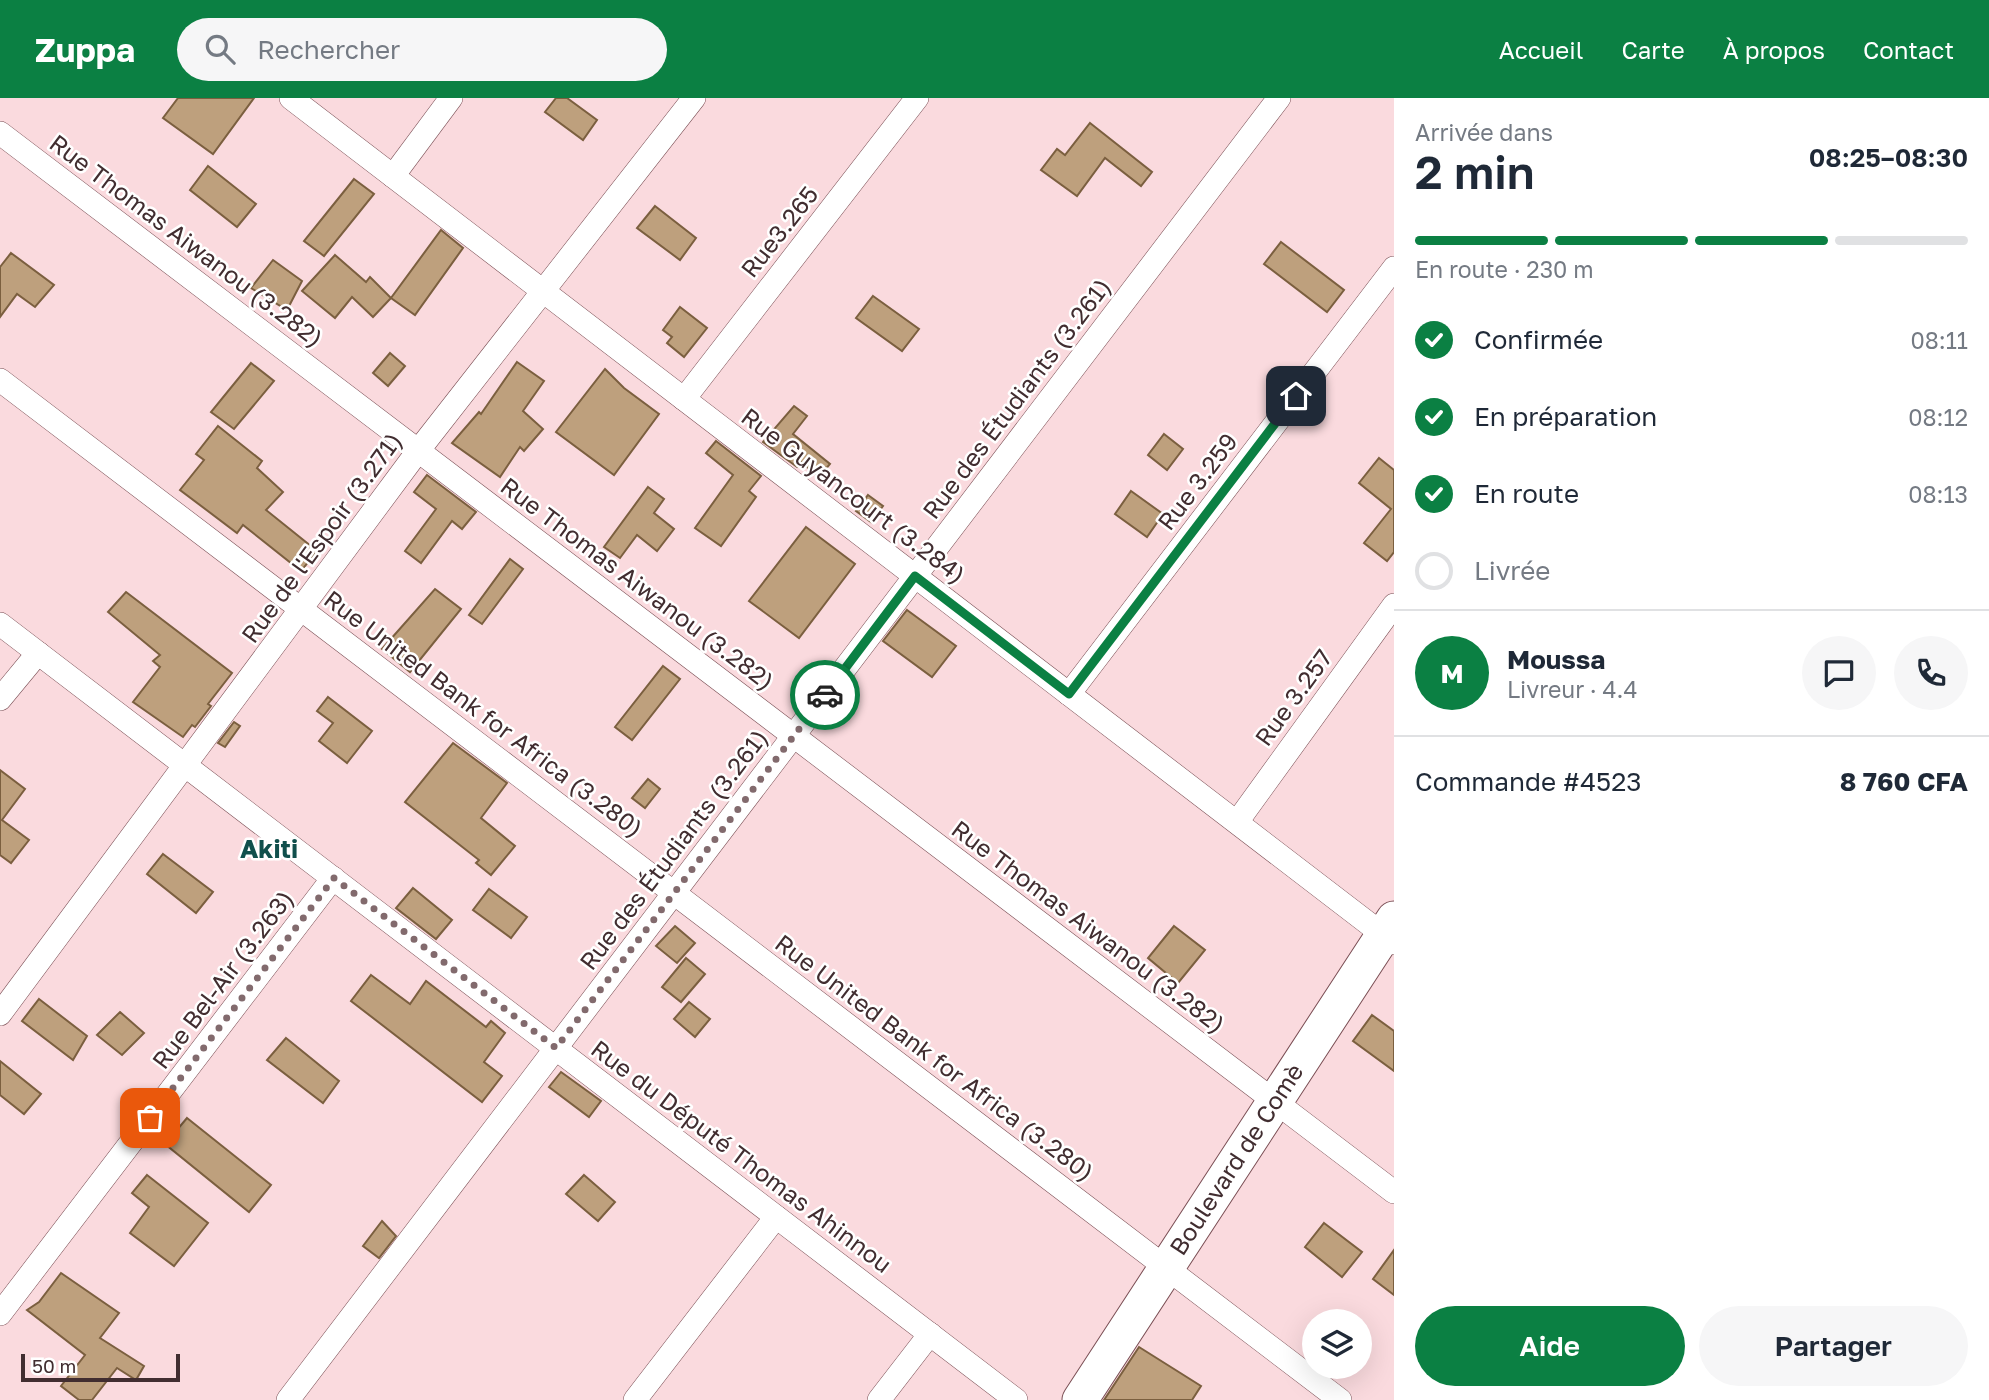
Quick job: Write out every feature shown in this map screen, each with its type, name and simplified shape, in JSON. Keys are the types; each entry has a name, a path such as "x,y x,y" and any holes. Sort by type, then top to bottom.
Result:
{"main road":[{"name":"Boulevard de Comè","path":"1080,1400 1391,932"}],"street":[{"name":"Rue Guyancourt (3.284)","path":"291,98 1237,822 1391,932"},
{"path":"393,176 451,98"},
{"name":"Rue de l'Espoir (3.271)","path":"0,1014 418,451 694,98"},
{"name":"Rue3.265","path":"684,399 917,98"},
{"name":"Rue des Étudiants (3.261)","path":"288,1400 1279,98"},
{"name":"Rue Thomas Aiwanou (3.282)","path":"0,133 1394,1192"},
{"name":"Rue 3.259","path":"1069,694 1394,268"},
{"name":"Rue United Bank for Africa (3.280)","path":"0,380 1340,1400"},
{"name":"Rue 3.257","path":"1237,822 1394,605"},
{"name":"Rue du Député Thomas Ahinnou","path":"0,624 1016,1400"},
{"path":"0,699 38,653"},
{"name":"Rue Bel-Air (3.263)","path":"0,1314 334,878"},
{"path":"635,1400 776,1217"},
{"path":"879,1400 930,1334"}],"building":[{"path":"178,98 254,98 213,154 163,118"},
{"path":"556,98 567,98 597,120 583,140 545,112"},
{"path":"1090,123 1152,172 1141,186 1105,158 1077,196 1041,170 1057,149 1065,155"},
{"path":"208,166 256,204 237,227 190,190"},
{"path":"354,179 374,194 324,256 304,241"},
{"path":"655,206 696,238 680,260 637,228"},
{"path":"441,230 463,248 415,315 391,298"},
{"path":"1281,242 1344,290 1327,312 1264,264"},
{"path":"11,253 54,285 35,307 17,294 0,317 0,267"},
{"path":"335,255 366,282 370,277 391,298 373,317 352,297 335,318 302,291"},
{"path":"273,260 302,281 287,310 251,288"},
{"path":"873,296 919,329 902,351 856,318"},
{"path":"680,307 707,328 684,357 667,343 672,337 663,330"},
{"path":"390,353 405,366 388,386 373,373"},
{"path":"517,362 544,381 523,411 543,429 524,451 520,447 500,477 452,443 479,412 481,414"},
{"path":"251,363 274,381 234,429 211,412"},
{"path":"605,369 624,388 659,414 614,475 556,432"},
{"path":"794,406 807,416 793,434 830,464 819,477 801,462 797,467 763,442"},
{"path":"218,426 262,461 257,468 283,492 266,510 317,551 301,571 243,525 237,533 180,490 204,460 196,454"},
{"path":"1164,434 1183,449 1167,470 1148,455"},
{"path":"716,441 761,476 749,491 756,497 721,546 695,528 733,475 706,453"},
{"path":"1379,458 1394,470 1394,552 1387,561 1364,543 1391,509 1359,483"},
{"path":"427,475 476,512 462,529 452,521 421,563 405,551 436,509 414,492"},
{"path":"648,487 664,499 654,513 674,529 657,551 637,535 620,558 604,547"},
{"path":"1131,491 1163,514 1147,537 1115,514"},
{"path":"868,495 883,506 871,522 856,511"},
{"path":"806,527 855,564 799,638 749,601"},
{"path":"510,559 523,569 482,624 469,615"},
{"path":"435,589 461,609 410,672 382,649"},
{"path":"126,592 232,673 208,704 211,706 195,727 192,725 183,737 133,702 160,667 153,661 160,655 108,612"},
{"path":"907,610 956,646 932,677 883,641"},
{"path":"663,666 680,679 632,740 615,727"},
{"path":"328,697 372,731 347,763 319,741 333,723 317,711"},
{"path":"234,722 240,726 225,747 218,743"},
{"path":"453,743 507,783 481,818 515,846 491,875 476,863 479,860 405,802"},
{"path":"0,770 25,789 2,820 29,840 11,863 0,855"},
{"path":"648,779 660,789 645,808 632,798"},
{"path":"163,854 213,892 196,913 147,874"},
{"path":"413,888 452,920 436,939 396,908"},
{"path":"489,889 527,917 511,938 473,910"},
{"path":"675,926 695,943 677,963 656,946"},
{"path":"1174,926 1205,950 1178,983 1148,958"},
{"path":"686,958 705,974 681,1002 662,987"},
{"path":"371,975 410,1004 426,981 486,1027 491,1021 505,1033 484,1062 502,1076 482,1102 351,1001"},
{"path":"39,999 87,1036 73,1060 22,1021"},
{"path":"689,1002 710,1019 695,1037 674,1019"},
{"path":"120,1012 144,1033 122,1055 97,1035"},
{"path":"1372,1015 1394,1031 1394,1071 1353,1041"},
{"path":"286,1038 339,1081 323,1103 267,1060"},
{"path":"0,1061 41,1094 24,1114 0,1095"},
{"path":"561,1072 601,1101 589,1117 549,1087"},
{"path":"187,1118 271,1185 249,1212 165,1144"},
{"path":"147,1175 208,1223 174,1266 130,1233 149,1207 132,1193"},
{"path":"584,1175 615,1202 598,1221 566,1194"},
{"path":"382,1221 396,1236 379,1258 363,1246"},
{"path":"1324,1223 1362,1252 1342,1277 1305,1247"},
{"path":"1394,1250 1394,1295 1373,1279"},
{"path":"61,1273 119,1313 100,1338 144,1366 136,1380 117,1368 92,1400 79,1400 61,1386 85,1355 27,1310 39,1302"},
{"path":"1139,1347 1201,1386 1192,1400 1104,1400"}],"way so far":[{"path":"150,1118 334,878 556,1048 825,695"}],"district":[{"name":"Akiti","path":"269,849"}],"route":[{"path":"825,695 915,576 1069,694 1296,396"}]}
